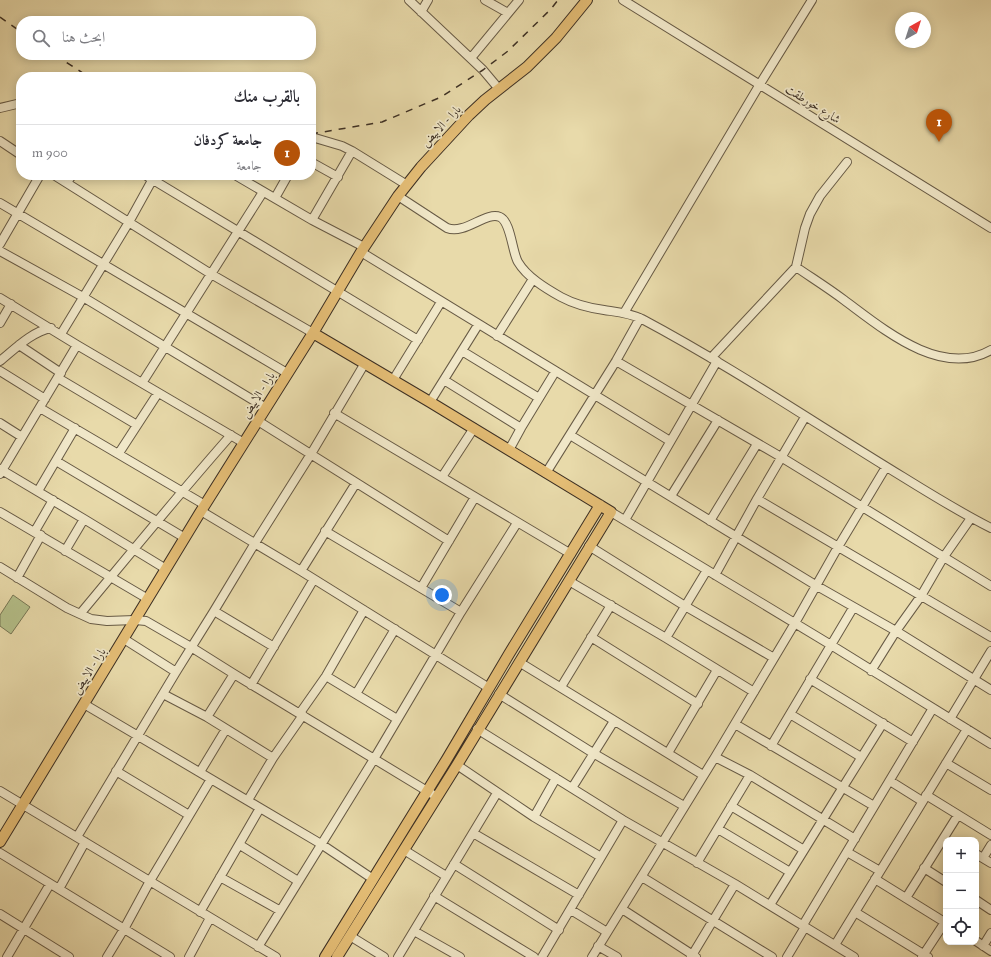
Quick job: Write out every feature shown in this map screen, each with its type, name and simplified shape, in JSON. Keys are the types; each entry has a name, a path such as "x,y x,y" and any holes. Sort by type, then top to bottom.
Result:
{"main road":[{"name":"بارا - الابيض","path":"0,842 203,508 313,333 362,250 398,196 421,167 469,115 485,100 537,58 556,38 587,0"},
{"path":"313,333 474,428 611,512 337,957"},
{"path":"325,957 600,505"}],"street":[{"path":"408,0 471,58 499,89"},
{"path":"421,12 428,0"},
{"path":"485,0 508,13"},
{"path":"471,58 519,0"},
{"name":"شارع خورطقت","path":"623,0 991,228"},
{"path":"624,313 760,84 812,0"},
{"path":"0,108 16,104"},
{"path":"316,139 352,151 407,185"},
{"path":"0,141 16,151"},
{"path":"312,220 352,151"},
{"path":"625,520 692,404 714,359 796,267 805,228 810,214 820,196 847,162"},
{"path":"316,165 338,177"},
{"path":"0,244 37,180"},
{"path":"62,180 211,274 313,333"},
{"path":"61,334 128,222 148,180"},
{"path":"156,180 418,340"},
{"path":"243,180 362,250 478,325 670,441"},
{"path":"275,198 285,180"},
{"path":"142,383 262,192"},
{"path":"398,196 451,230 466,227 491,216 499,217 505,222 517,261 533,279 560,296 580,306 624,313 640,318 714,359 886,467 971,518 991,528"},
{"path":"0,202 287,374"},
{"path":"0,251 83,297 266,408"},
{"path":"796,267 825,286 890,334 912,346 933,354 950,357 970,357 991,350"},
{"path":"497,336 533,279"},
{"path":"0,298 244,443"},
{"path":"393,380 442,302"},
{"path":"0,323 11,304"},
{"path":"546,473 595,396 640,318"},
{"path":"430,402 478,325"},
{"path":"0,361 19,345 41,330 50,328"},
{"path":"19,345 59,375 137,425"},
{"path":"77,345 1,471 38,491 166,569"},
{"path":"462,351 539,398"},
{"path":"616,361 781,457 943,558 991,586"},
{"path":"77,837 116,770 311,454 365,363"},
{"path":"0,371 45,398"},
{"path":"509,450 555,372"},
{"path":"444,380 521,428"},
{"path":"119,454 158,393"},
{"path":"40,408 181,491 203,508 255,543 489,688"},
{"path":"334,413 571,554"},
{"path":"715,575 805,417"},
{"path":"671,496 718,420"},
{"path":"258,421 449,541"},
{"path":"0,423 22,437"},
{"path":"38,491 75,428"},
{"path":"442,477 474,428"},
{"path":"80,614 158,522 181,491 231,435"},
{"path":"570,435 853,608 896,631 991,690"},
{"path":"710,521 757,444"},
{"path":"56,461 185,538"},
{"path":"592,957 795,624 838,547 886,467"},
{"path":"301,571 356,483"},
{"path":"421,588 475,497"},
{"path":"757,499 991,637"},
{"path":"17,578 53,500"},
{"path":"0,512 148,599"},
{"path":"611,512 991,744"},
{"path":"871,671 943,558 971,518"},
{"path":"65,551 84,519"},
{"path":"258,947 374,759 461,612 517,523"},
{"path":"325,531 461,612"},
{"path":"589,546 685,606 774,658"},
{"path":"666,638 707,570"},
{"path":"1,571 17,578 91,619 107,621 146,621 191,647 251,685 302,714 436,797"},
{"path":"251,685 314,579"},
{"path":"569,580 754,692"},
{"path":"562,687 611,605"},
{"path":"771,746 853,608"},
{"path":"248,800 273,758 326,676 364,610"},
{"path":"214,611 274,647"},
{"path":"356,694 395,629"},
{"path":"591,637 698,704"},
{"path":"124,639 176,672"},
{"path":"950,719 991,651"},
{"path":"520,662 703,775"},
{"path":"668,753 717,670"},
{"path":"207,717 234,674"},
{"path":"326,676 397,719"},
{"path":"810,679 913,742"},
{"path":"163,694 207,717 273,758"},
{"path":"499,694 594,753 684,806"},
{"path":"84,704 321,844 373,879"},
{"path":"787,957 847,852 933,708"},
{"path":"790,714 861,757"},
{"path":"572,788 614,721"},
{"path":"770,905 883,723"},
{"path":"735,724 874,806"},
{"path":"200,772 226,729"},
{"path":"477,729 623,820 736,884 854,957"},
{"path":"834,945 966,729"},
{"path":"715,757 750,775 855,839"},
{"path":"946,763 991,790"},
{"path":"456,765 534,817 601,858"},
{"path":"116,770 190,815"},
{"path":"697,863 750,775"},
{"path":"534,817 556,778"},
{"path":"108,957 150,881 211,779"},
{"path":"890,781 958,815 991,835"},
{"path":"0,791 276,957"},
{"path":"398,957 497,792"},
{"path":"732,806 804,850"},
{"path":"200,912 260,808"},
{"path":"906,898 958,815"},
{"path":"542,957 623,820"},
{"path":"718,828 790,872"},
{"path":"473,833 579,896"},
{"path":"59,889 86,842"},
{"path":"240,845 298,881"},
{"path":"991,845 980,856 991,863"},
{"path":"404,850 446,876"},
{"path":"847,852 880,871"},
{"path":"0,853 170,957"},
{"path":"454,864 559,930"},
{"path":"924,868 943,880"},
{"path":"220,877 280,910"},
{"path":"642,877 772,957"},
{"path":"875,879 943,921"},
{"path":"7,957 50,884"},
{"path":"622,909 693,956 736,884"},
{"path":"434,896 534,957"},
{"path":"979,902 991,910"},
{"path":"571,910 607,932"},
{"path":"855,912 925,956 943,925"},
{"path":"0,914 69,957"},
{"path":"189,957 210,918"},
{"path":"414,931 460,957"},
{"path":"991,933 980,944 991,951"},
{"path":"350,936 384,957"},
{"path":"598,946 617,957"}],"green space":[{"path":"13,595 30,607 11,634 0,626 0,615"}],"railway":[{"path":"316,133 382,122 441,97 483,70 508,51 551,9 558,0"},
{"path":"0,17 16,28"},
{"path":"63,60 81,72"}],"place":[{"name":"جامعة كردفان","path":"939,142"}]}
